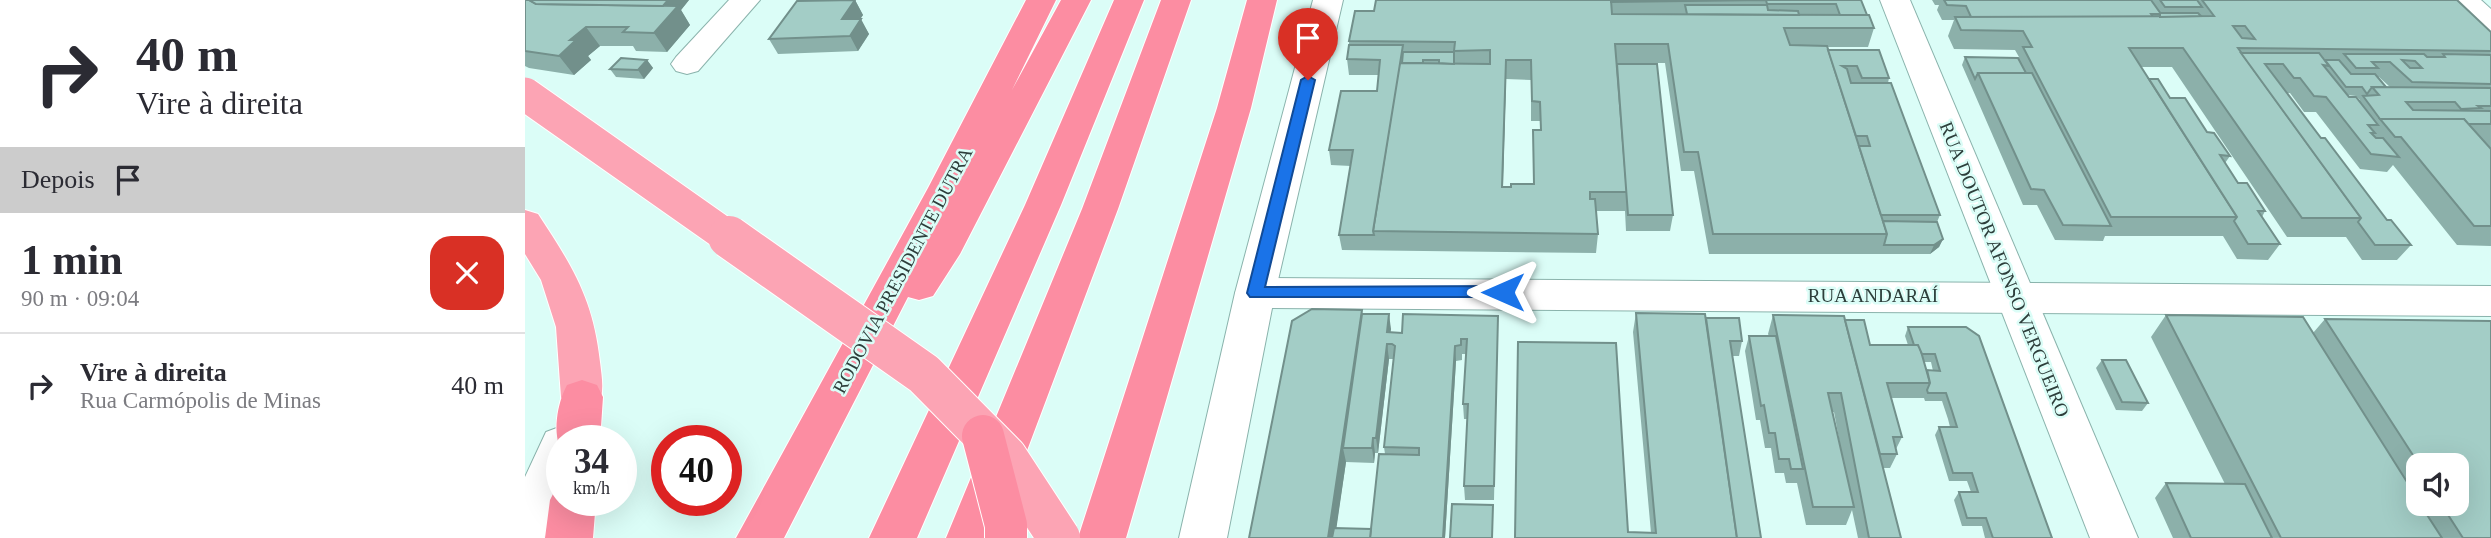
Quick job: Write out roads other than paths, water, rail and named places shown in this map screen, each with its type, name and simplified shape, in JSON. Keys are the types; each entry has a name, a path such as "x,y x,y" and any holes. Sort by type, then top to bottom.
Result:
{"highway":[{"name":"RODOVIA PRESIDENTE DUTRA","path":"760,538 1041,0"},
{"path":"807,449 941,254 1076,0"},
{"path":"893,538 1042,205 1129,0"},
{"path":"970,538 1100,209 1176,0"},
{"path":"1102,538 1234,108 1262,0"},
{"path":"525,94 924,374 1006,457 1059,538"},
{"path":"525,223 560,279 576,327 582,397 579,425"},
{"path":"983,436 1006,525 1006,538"},
{"path":"569,538 571,516"}],"street":[{"path":"687,64 745,0"},
{"path":"1203,538 1255,293 1328,0"},
{"name":"RUA DOUTOR AFONSO VERGUEIRO","path":"1895,0 2114,538"},
{"path":"2464,0 2491,26"},
{"name":"RUA ANDARAÍ","path":"1255,293 2491,301"},
{"path":"570,425 582,397"},
{"path":"525,528 546,481"}]}
